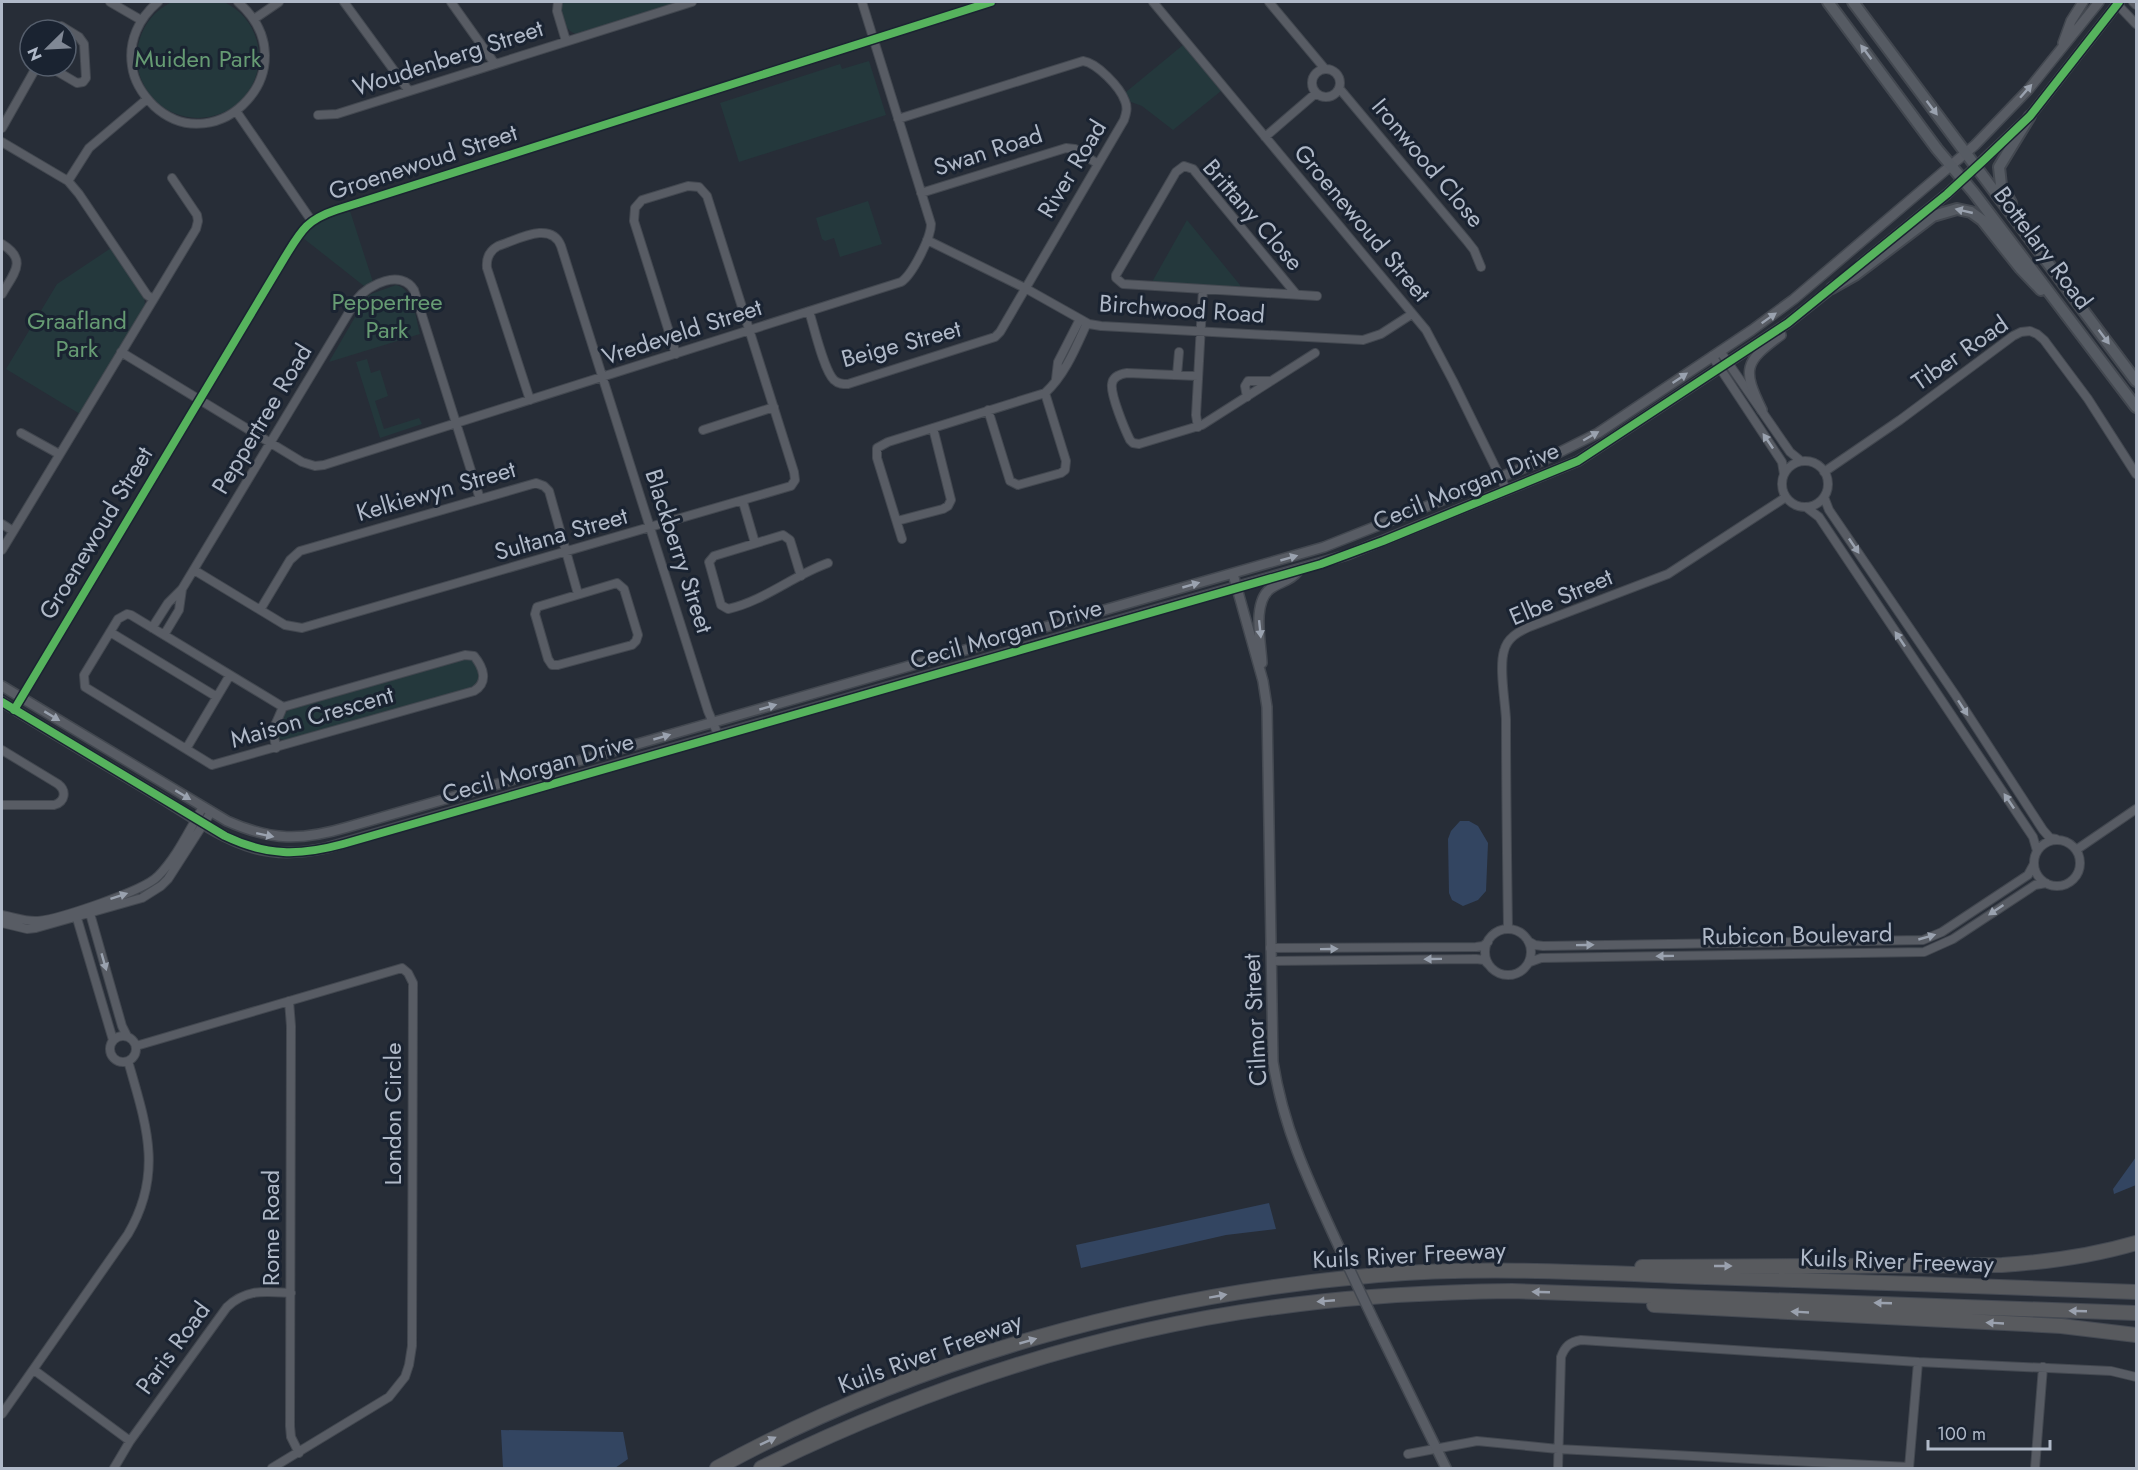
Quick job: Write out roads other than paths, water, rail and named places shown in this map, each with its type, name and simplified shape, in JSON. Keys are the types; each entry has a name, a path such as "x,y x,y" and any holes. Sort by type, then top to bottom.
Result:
{"highway":[{"path":"1581,1273 1598,1269 1664,1266 2002,1265 2080,1257 2136,1243"},
{"name":"Kuils River Freeway","path":"717,1468 868,1396 992,1351 1141,1310 1222,1295 1380,1275 1501,1271 2136,1292"},
{"name":"Kuils River Freeway","path":"761,1468 810,1444 938,1391 1015,1365 1146,1330 1287,1305 1444,1292 1579,1293 2136,1313"},
{"path":"1579,1293 1629,1303 2061,1326 2136,1335"}],"main road":[{"name":"Bottelary Road","path":"1828,2 2136,406"},
{"name":"Bottelary Road","path":"1853,2 2136,381"},
{"path":"2030,116 1999,167 1999,177 2005,193 2044,257"},
{"path":"1832,288 1855,275 1933,216 1947,211 1965,209 1982,220 2020,268 2076,327"}],"street":[{"path":"110,2 141,20"},
{"path":"158,2 141,20 134,35 131,52 132,68 147,99 169,116 196,123 224,118 236,111 254,92 264,69 265,51 262,34 254,19 238,2"},
{"path":"254,19 279,2"},
{"path":"344,2 409,92"},
{"path":"451,2 495,64"},
{"path":"558,2 557,11 566,41"},
{"name":"Woudenberg Street","path":"318,116 337,114 692,2"},
{"name":"Vredeveld Street","path":"121,352 302,462 315,466 456,424 901,282 908,276 927,240 931,224 862,2"},
{"name":"Groenewoud Street","path":"14,710 289,250 311,220 336,210 991,2"},
{"name":"Groenewoud Street","path":"1153,2 1426,330 1507,491"},
{"path":"1269,2 1325,69 1337,75 1339,88 1329,97 1316,93 1312,81 1317,73 1325,69"},
{"path":"2063,46 2067,30 2083,2"},
{"name":"Cecil Morgan Drive","path":"2,686 207,810 247,830 268,836 294,838 320,835 1349,539 1546,459 1598,433 1783,307 1966,153 2028,90 2099,2"},
{"path":"2117,2 2136,24"},
{"name":"Cecil Morgan Drive","path":"2,702 225,836 252,848 281,853 312,851 719,737 1347,555 1578,461 1801,314 1977,167 2030,116 2117,2"},
{"path":"2133,2 2136,5"},
{"path":"68,78 77,83 83,82 86,78 84,44 78,37"},
{"name":"River Road","path":"898,119 1077,62 1088,61 1097,65 1123,97 1127,108 1124,120 1025,288"},
{"path":"2,128 30,78"},
{"name":"Ironwood Close","path":"1339,88 1467,241 1474,250 1481,267"},
{"path":"1264,137 1316,93"},
{"path":"68,182 89,148 147,99"},
{"path":"236,111 311,220"},
{"path":"2,142 68,182 79,194 147,295 153,299"},
{"name":"Swan Road","path":"921,193 1066,148 1075,149 1098,164"},
{"name":"Brittany Close","path":"1296,294 1193,169 1184,166 1176,172 1118,269 1116,278 1123,284 1317,296"},
{"path":"2,550 196,230 198,221 195,212 172,178"},
{"name":"Sultana Street","path":"194,570 289,627 302,628 788,488 795,480 794,472 707,196 699,187 688,186 642,200 635,208 634,221 676,354"},
{"name":"Blackberry Street","path":"530,400 487,264 488,257 494,248 545,232 553,235 560,242 712,723 719,737"},
{"name":"Birchwood Road","path":"927,240 1025,288 1084,321 1114,327 1363,340 1381,334 1412,314"},
{"path":"2,244 13,252 17,263 2,294"},
{"name":"Peppertree Road","path":"182,589 359,296 372,286 398,279 407,282 414,290 480,499"},
{"name":"Beige Street","path":"808,311 830,375 838,383 848,384 995,337 1025,288"},
{"path":"1198,427 1196,415 1203,289"},
{"path":"1801,314 1782,334 1760,350 1749,368 1750,382 1762,410 1790,452 1801,461 1816,464 1824,472 1828,483 1824,496 1813,506 1798,506 1785,497 1782,482 1784,474 1789,467 1801,461"},
{"path":"902,539 877,458 877,448 888,442 1045,393 1056,381 1058,362 1084,321"},
{"name":"Tiber Road","path":"1824,472 1900,420 2013,336 2030,331 2044,340 2136,474"},
{"path":"1177,375 1179,352"},
{"path":"1198,376 1127,373 1115,377 1112,387 1127,436 1133,443 1139,444 1198,427 1315,353"},
{"path":"1716,353 1782,462 1784,474"},
{"path":"1724,366 1762,410"},
{"path":"1247,397 1245,386 1248,381 1272,381"},
{"path":"988,410 1010,481 1018,485 1061,473 1067,465 1045,393"},
{"path":"703,430 774,407"},
{"path":"897,522 948,506 951,500 951,492 933,428"},
{"path":"21,433 59,454"},
{"name":"Kelkiewyn Street","path":"260,610 290,560 300,551 533,484 544,486 549,491 578,594"},
{"path":"1806,507 1818,516 2033,837 2037,851 2034,864 2039,876 2046,883 2064,885 2075,877 2080,864 2076,850 2068,842 2050,838 2043,830 1956,696 1827,507 1824,496"},
{"name":"Elbe Street","path":"1508,929 1506,706 1503,658 1508,641 1518,632 1668,574 1785,497"},
{"path":"743,502 755,543"},
{"path":"2,524 13,531"},
{"path":"801,576 787,536 781,535 710,559 709,566 721,605 731,609 758,599 828,563"},
{"path":"1263,681 1260,603 1268,590 1290,579 1299,570"},
{"name":"Cilmor Street","path":"1233,574 1263,681 1269,730 1273,1062 1280,1101 1300,1164 1446,1468"},
{"path":"617,583 621,585 637,639 632,645 554,665 549,659 535,614 536,609 541,604 578,594 617,583"},
{"path":"152,628 168,603 182,589"},
{"path":"164,635 179,610 182,589"},
{"name":"Maison Crescent","path":"131,615 152,628 283,708 465,655 474,656 480,663 484,678 481,687 474,691 212,765 85,687 84,675 118,619 131,615"},
{"path":"110,632 217,697"},
{"path":"186,749 230,675"},
{"path":"276,748 273,730 283,708"},
{"path":"2,750 58,784 63,789 64,795 61,802 54,804 2,805"},
{"path":"2076,850 2136,809"},
{"path":"2,923 27,929 36,928 89,910 142,898 168,879 207,810"},
{"path":"2037,851 2045,843 2056,839"},
{"name":"Rubicon Boulevard","path":"1528,941 1543,946 1923,940 1942,932 2028,875 2034,864"},
{"name":"Rubicon Boulevard","path":"1530,962 1542,958 1924,952 1953,939 2035,885 2046,883"},
{"path":"89,910 122,1026 136,1046 136,1053 128,1062"},
{"path":"2,915 37,921 75,914"},
{"path":"75,914 113,1040 110,1047 111,1055 118,1061 128,1062"},
{"path":"1270,948 1476,947 1488,942 1497,932 1508,929 1522,933 1531,950 1530,962 1523,971 1512,975 1499,974 1484,960 1476,958 1271,961"},
{"path":"1488,942 1486,958 1489,965"},
{"name":"London Circle","path":"136,1046 402,968 413,982 412,1346 409,1365 405,1377 389,1397 272,1468"},
{"name":"Rome Road","path":"289,1001 291,1026 290,1426 291,1437 299,1453"},
{"path":"113,1040 127,1036"},
{"path":"2,1414 128,1234 142,1207 150,1152 145,1119 128,1062"},
{"name":"Paris Road","path":"114,1468 130,1441 232,1302 250,1292 291,1293"},
{"path":"1558,1468 1561,1357 1564,1349 1574,1341 2111,1371 2136,1377"},
{"path":"1408,1454 1477,1441 1558,1449 1909,1468 1918,1362"},
{"path":"2036,1468 2043,1367"},
{"path":"34,1370 130,1441"}],"water":[{"path":"1460,821 1469,821 1478,826 1488,843 1486,891 1478,900 1463,906 1452,900 1449,893 1448,839 1451,831"},
{"path":"2136,1157 2136,1185 2114,1194 2113,1189"},
{"path":"1269,1203 1276,1229 1226,1235 1081,1268 1076,1245"},
{"path":"501,1430 623,1432 628,1459 615,1468 503,1468"}],"park label":[{"name":"Muiden Park","path":"198,59"},
{"name":"Peppertree Park","path":"387,316"},
{"name":"Graafland Park","path":"77,335"}]}
